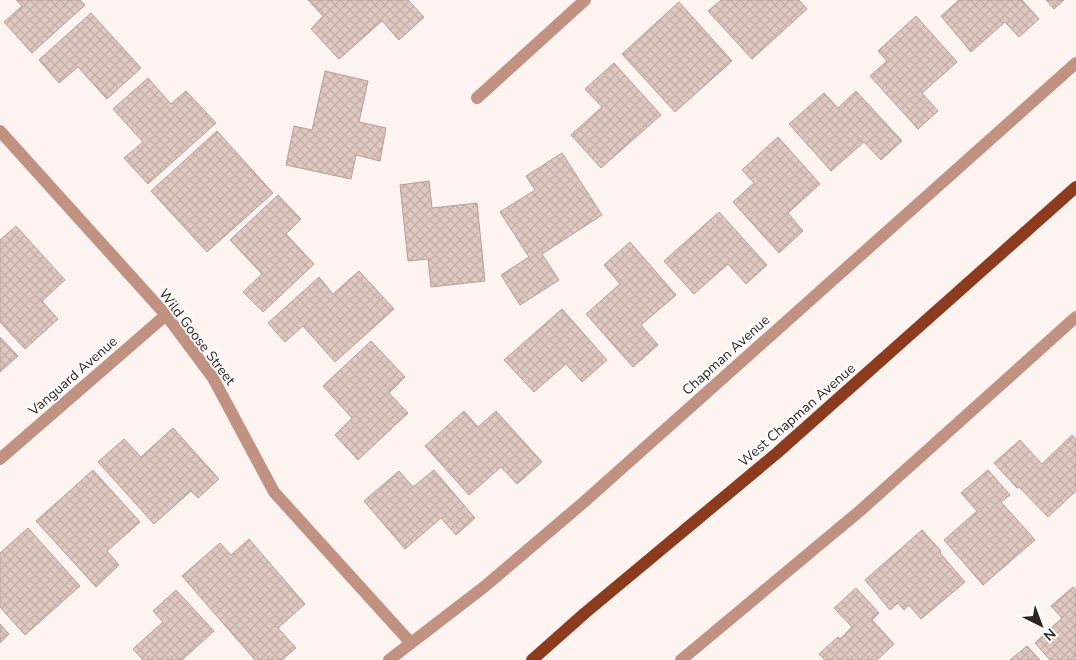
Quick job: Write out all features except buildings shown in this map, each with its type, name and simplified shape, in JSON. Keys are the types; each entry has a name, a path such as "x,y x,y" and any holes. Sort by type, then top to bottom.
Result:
{"main road":[{"name":"West Chapman Avenue","path":"532,660 585,613 777,454 1076,187"}],"street":[{"path":"476,98 585,0"},
{"name":"Chapman Avenue","path":"389,660 484,586 584,502 1076,63"},
{"name":"Wild Goose Street","path":"0,131 166,315 213,378 274,492 410,642"},
{"name":"Vanguard Avenue","path":"0,459 166,315"},
{"path":"681,660 861,510 1076,317"}]}
